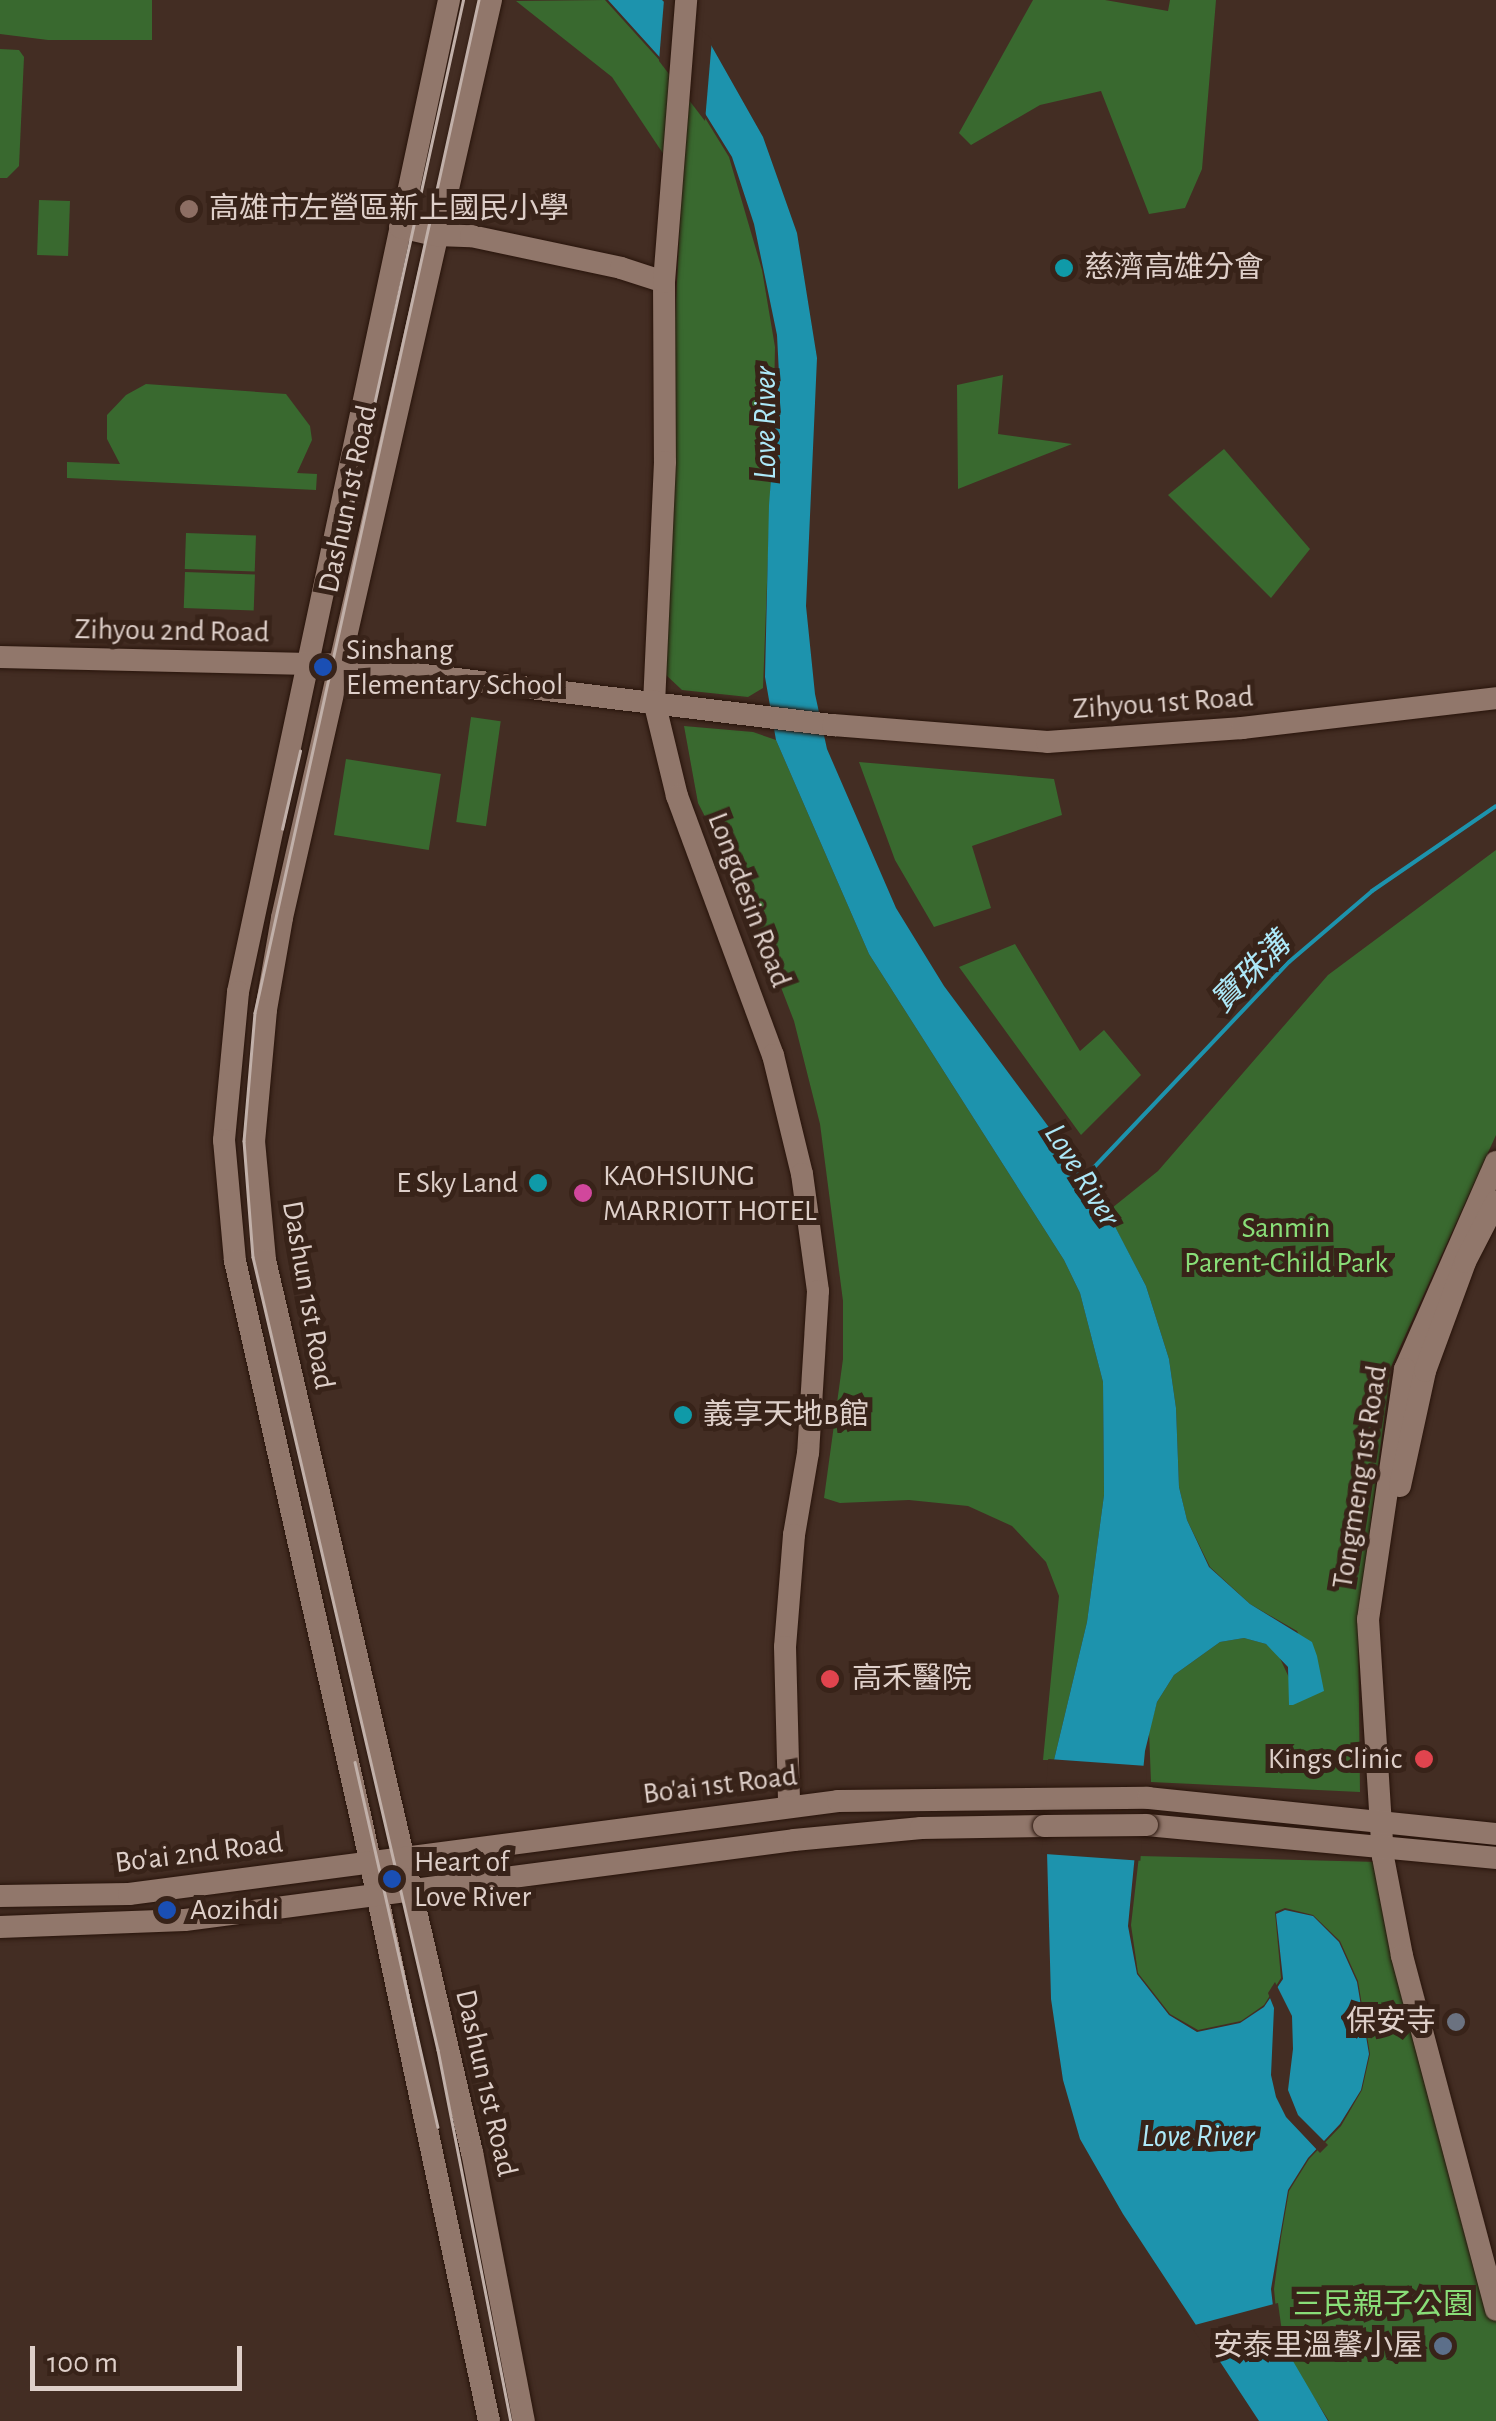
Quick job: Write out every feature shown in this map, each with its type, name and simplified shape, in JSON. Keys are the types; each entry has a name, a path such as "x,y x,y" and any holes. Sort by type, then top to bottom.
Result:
{"street":[{"name":"Dashun 1st Road","path":"450,0 238,992 224,1140 234,1261 489,2421"},
{"name":"Dashun 1st Road","path":"491,0 343,665 282,918 264,1026 254,1141 265,1260 472,2152 524,2421"},
{"name":"Longdesin Road","path":"686,0 664,282 666,462 654,701 676,796 764,1020 802,1174 812,1240 818,1292 816,1358 785,1648 789,1806"},
{"path":"400,228 436,236 472,236 621,268 664,282"},
{"name":"Zihyou 2nd Road","path":"0,656 343,665"},
{"path":"343,665 654,701"},
{"name":"Zihyou 1st Road","path":"654,701 833,725 1075,740 1308,722 1496,698"},
{"name":"Tongmeng 1st Road","path":"1387,1821 1368,1620 1402,1385 1428,1312 1496,1162"},
{"path":"1496,1202 1465,1262 1424,1370 1401,1475 1384,1621 1387,1821 1402,1956 1496,2310"},
{"name":"Bo'ai 1st Road","path":"404,1858 789,1806 1148,1798 1387,1821"},
{"path":"1387,1821 1496,1834"},
{"name":"Bo'ai 1st Road","path":"412,1893 809,1838 922,1828 1147,1825 1390,1846"},
{"path":"1390,1846 1496,1858"},
{"path":"1390,1846 1496,2254"},
{"name":"Bo'ai 2nd Road","path":"0,1896 129,1894 404,1858"},
{"name":"Bo'ai 2nd Road","path":"0,1926 129,1925 412,1893"}],"green space":[{"path":"0,0 152,0 152,40 48,40 0,34"},
{"path":"605,0 691,95 729,157 762,270 775,347 774,399 763,688 748,697 682,690 665,674 672,380 682,182 612,77 516,1"},
{"path":"1033,0 1105,0 1168,11 1170,0 1216,0 1202,169 1185,208 1149,214 1101,91 1040,105 971,145 959,133"},
{"path":"0,49 19,50 24,57 19,166 7,178 0,178"},
{"path":"39,200 70,201 68,256 37,255"},
{"path":"1003,375 998,434 1072,444 958,489 957,385"},
{"path":"146,384 286,394 310,426 312,440 297,473 317,474 316,490 67,478 67,462 120,464 107,439 107,415 126,395"},
{"path":"1224,449 1310,549 1271,598 1168,495"},
{"path":"186,533 256,535 255,571 185,569"},
{"path":"185,572 255,574 254,610 184,608"},
{"path":"471,717 501,721 486,826 456,822"},
{"path":"684,726 753,732 776,740 869,954 1064,1260 1080,1293 1103,1382 1104,1495 1087,1622 1054,1760 1043,1760 1059,1596 1046,1562 1012,1526 968,1506 909,1500 840,1503 824,1498 843,1359 843,1301 820,1124 794,1021 746,897 698,803"},
{"path":"346,759 441,774 429,850 334,835"},
{"path":"859,762 1054,779 1062,815 972,846 991,908 934,927 895,860"},
{"name":"Sanmin Parent-Child Park","path":"1496,850 1496,1135 1391,1367 1358,1619 1360,1792 1151,1782 1149,1731 1157,1702 1174,1675 1220,1642 1244,1638 1266,1644 1278,1654 1291,1682 1289,1704 1323,1691 1297,1631 1250,1604 1210,1567 1187,1520 1179,1487 1176,1408 1169,1359 1146,1286 1107,1212 1158,1171 1328,975"},
{"path":"1015,944 1080,1051 1104,1030 1141,1075 1081,1135 959,967"},
{"name":"三民親子公園","path":"1139,1856 1379,1862 1496,2317 1496,2421 1329,2421 1295,2368 1278,2332 1274,2289 1281,2237 1289,2191 1309,2159 1341,2126 1362,2090 1370,2054 1358,1981 1340,1941 1313,1915 1285,1908 1275,1912 1281,1978 1264,2005 1241,2021 1198,2030 1170,2014 1138,1973 1131,1925"}],"water":[{"name":"Love River","path":"608,0 662,0 711,45 763,137 797,233 817,358 806,606 815,694 827,749 896,908 944,986 1097,1192 1146,1286 1169,1359 1176,1408 1179,1487 1187,1520 1209,1567 1250,1604 1312,1642 1317,1656 1324,1691 1293,1705 1289,1705 1288,1667 1266,1644 1244,1638 1220,1642 1174,1675 1157,1702 1145,1751 1128,1926 1137,1974 1169,2015 1197,2032 1240,2023 1264,2007 1283,1979 1276,1914 1285,1910 1313,1916 1339,1942 1357,1982 1369,2054 1361,2090 1340,2124 1308,2158 1288,2190 1271,2289 1276,2332 1328,2421 1259,2421 1123,2214 1080,2139 1063,2080 1051,1999 1047,1852 1054,1760 1087,1622 1104,1495 1103,1382 1080,1293 1064,1260 869,954 776,740 765,677 769,505 779,374 777,335 754,224 732,157 693,94"}],"pier":[{"path":"664,0 712,39 705,121 659,61"},
{"path":"1048,1759 1147,1766 1140,1861 1042,1854"},
{"path":"1275,1982 1292,2016 1288,2090 1298,2115 1328,2145 1320,2153 1286,2117 1276,2097 1271,2075 1274,2008 1268,1993"},
{"path":"1278,2303 1282,2332 1209,2353 1191,2326"}],"waterway":[{"name":"寶珠溝","path":"1082,1180 1289,962 1372,891 1496,806"}],"tram line":[{"path":"341,555 463,0"},
{"path":"479,0 255,1013 244,1141 253,1257 438,2050 511,2421"},
{"path":"282,829 300,751"},
{"path":"355,1762 438,2127"}],"place":[{"name":"高雄市左營區新上國民小學","path":"189,209"},
{"name":"慈濟高雄分會","path":"1064,268"},
{"name":"Sinshang Elementary School","path":"323,667"},
{"name":"E Sky Land","path":"538,1183"},
{"name":"KAOHSIUNG MARRIOTT HOTEL","path":"583,1193"},
{"name":"義享天地B館","path":"683,1415"},
{"name":"高禾醫院","path":"830,1679"},
{"name":"Kings Clinic","path":"1424,1759"},
{"name":"Heart of Love River","path":"392,1879"},
{"name":"Aozihdi","path":"167,1910"},
{"name":"保安寺","path":"1456,2022"},
{"name":"安泰里溫馨小屋","path":"1443,2346"}]}
